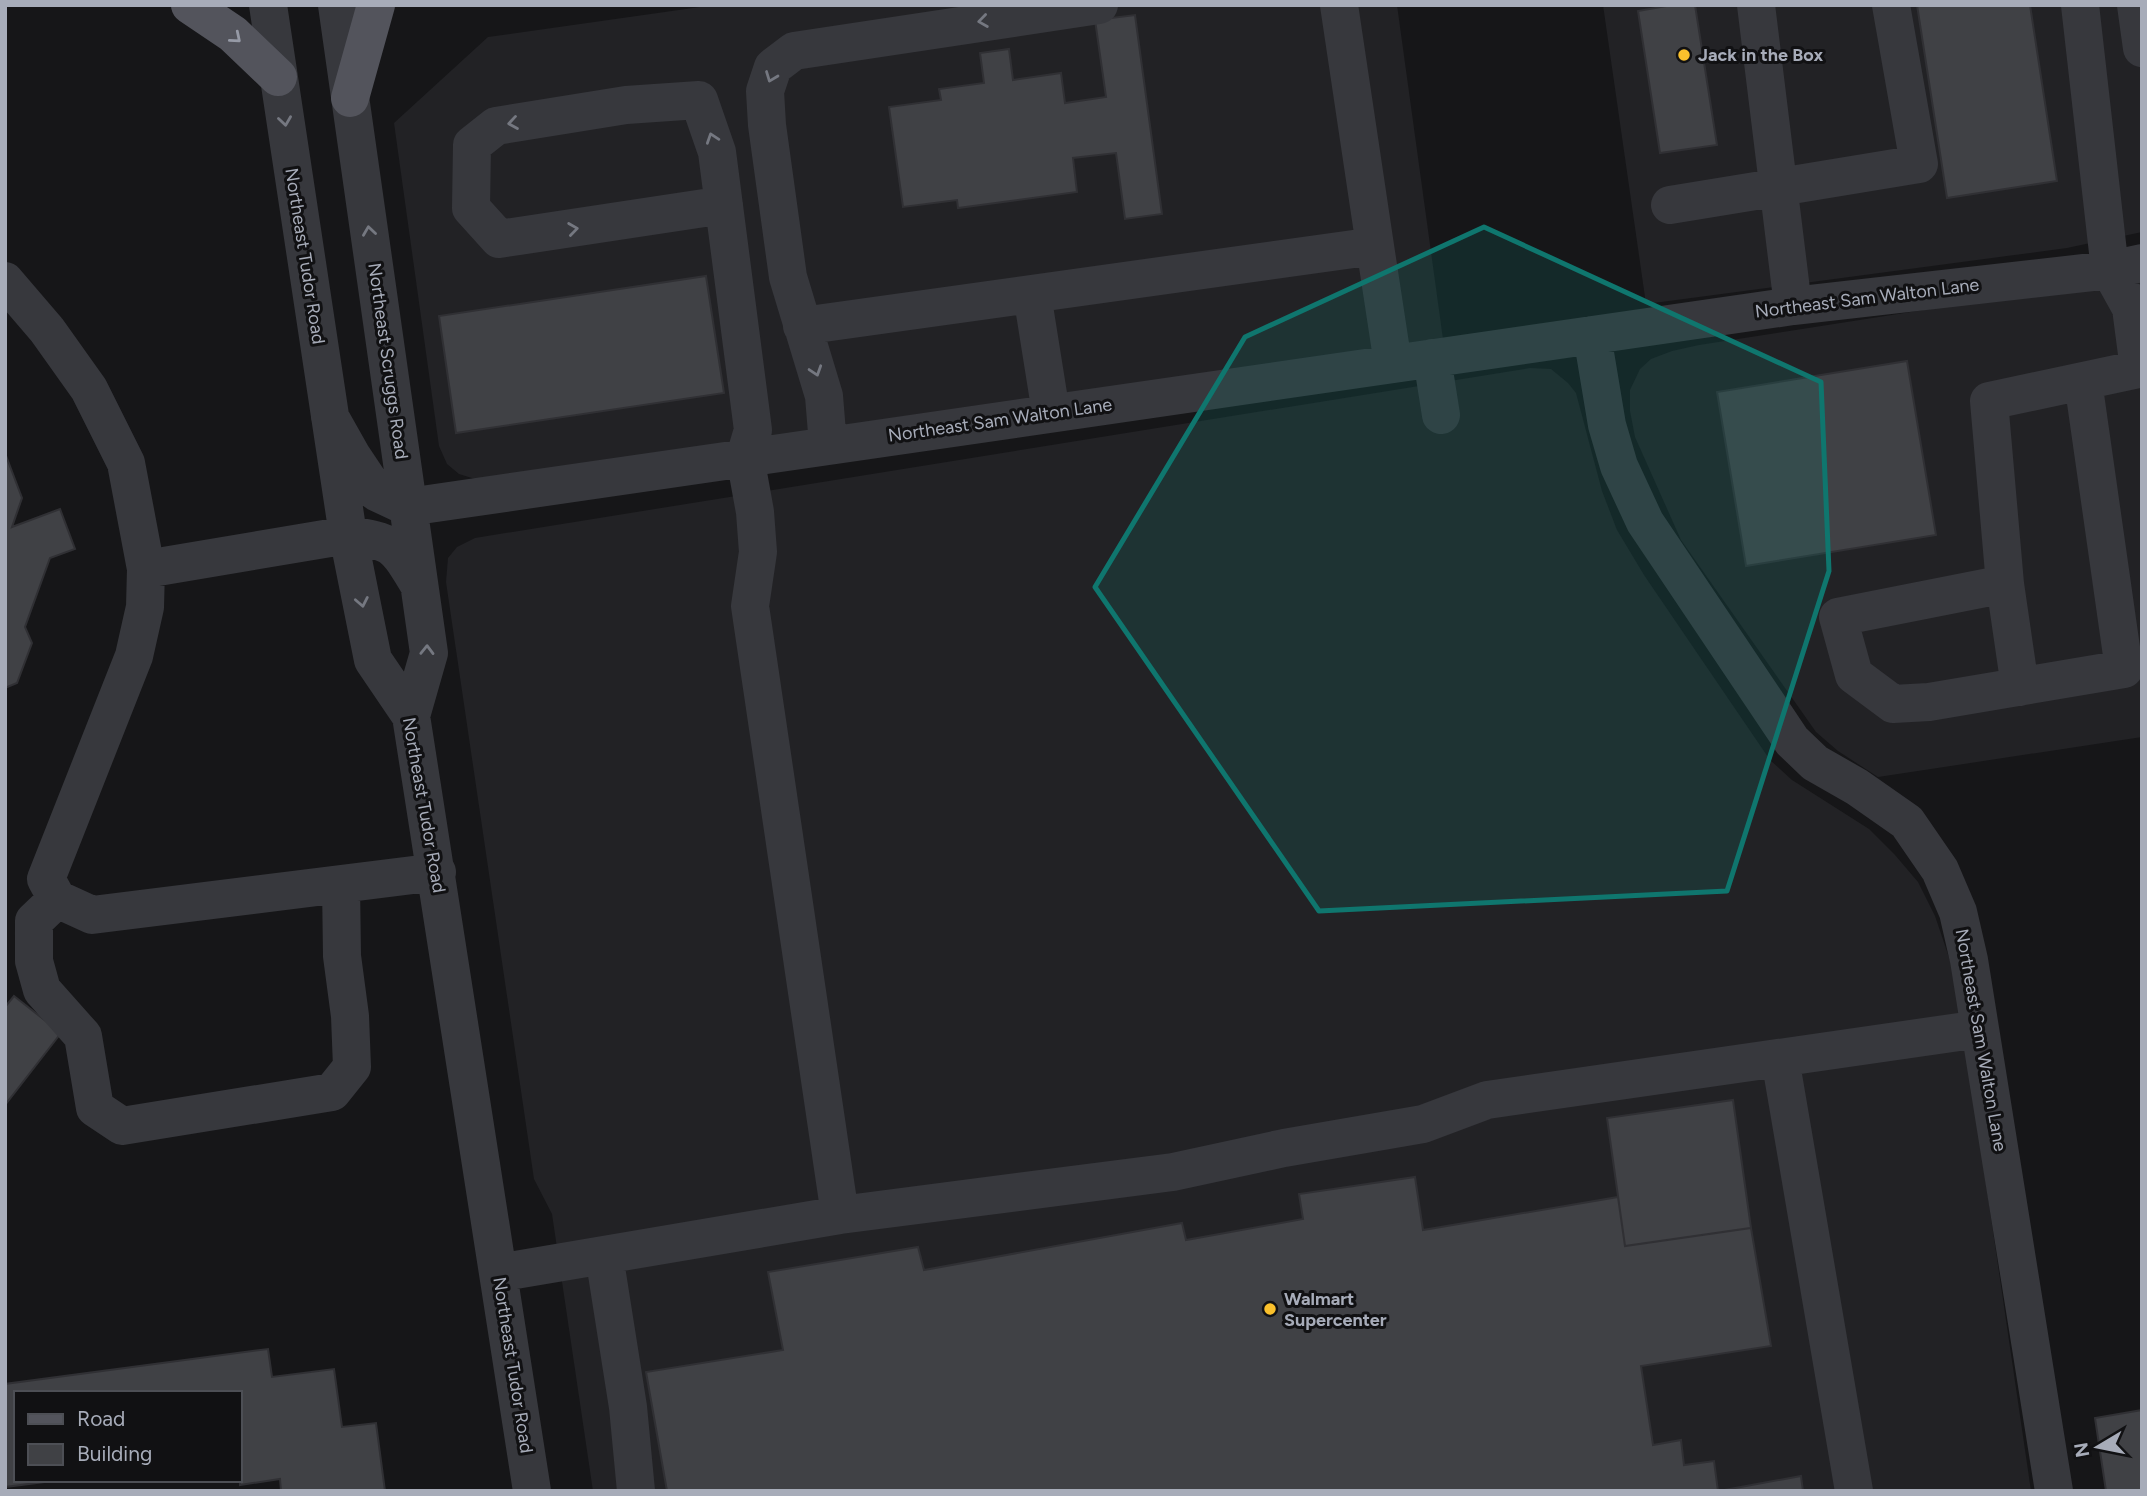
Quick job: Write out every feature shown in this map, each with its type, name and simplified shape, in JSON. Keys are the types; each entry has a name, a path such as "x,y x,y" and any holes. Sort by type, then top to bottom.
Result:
{"main road":[{"path":"190,5 233,34 278,76"},
{"path":"350,99 376,5"}],"street":[{"name":"Northeast Tudor Road","path":"268,5 348,535 373,660 411,716 532,1491"},
{"name":"Northeast Scruggs Road","path":"337,5 429,653 411,716"},
{"path":"828,445 824,396 788,277 767,125 765,92 773,67 794,51 1099,5"},
{"path":"1339,5 1393,364"},
{"path":"1756,5 1793,306"},
{"path":"1670,205 1919,164 1891,5"},
{"path":"2020,687 2005,584 1989,401 2140,368 2126,266 2080,5"},
{"path":"2136,5 2142,48"},
{"path":"724,205 499,239 471,208 472,145 496,126 626,105 699,100 717,152 724,205 753,430 745,457 755,512 758,552 750,606 840,1215"},
{"path":"802,326 1375,246"},
{"name":"Northeast Sam Walton Lane","path":"408,507 1793,306 2126,266"},
{"path":"5,281 47,330 96,401 126,463 146,569 145,607 134,656 46,880 57,900 92,915 437,873"},
{"path":"1031,294 1051,413"},
{"name":"Northeast Sam Walton Lane","path":"1592,335 1607,425 1619,466 1645,522 1792,741 1815,763 1857,787 1907,822 1940,870 1958,912 1969,960 2054,1491"},
{"path":"1432,358 1441,415"},
{"path":"2005,584 1838,617 1854,675 1892,704 1929,702 2124,669 2083,381"},
{"path":"330,417 376,492 408,507"},
{"path":"146,569 348,535 382,540 399,552 419,585"},
{"path":"57,900 34,922 34,961 42,990 83,1036 95,1108 122,1126 332,1092 352,1067 350,1016 342,956 341,884"},
{"path":"498,1273 840,1215 1173,1172 1284,1148 1423,1124 1487,1100 1980,1029"},
{"path":"1780,1058 1854,1491"},
{"path":"604,1255 628,1408 636,1491"}],"highlighted area":[{"path":"1484,227 1821,382 1829,571 1727,891 1319,911 1095,587 1245,337"}],"shaded area":[{"path":"714,5 1397,5 1443,339 475,479 459,474 447,464 439,446 394,123 488,37"},
{"path":"1603,5 2142,5 2142,232 2067,248 1646,304"},
{"path":"2142,276 2142,737 1878,777 1838,751 1816,732 1681,540 1635,437 1630,411 1630,390 1640,369 1651,359 1699,345"},
{"path":"1530,368 1551,369 1576,393 1602,491 1617,530 1644,575 1770,760 1792,780 1869,829 1918,882 1935,916 1956,978 2031,1491 593,1491 552,1214 534,1179 446,582 448,558 457,547 475,538"}],"building":[{"path":"1672,5 1695,5 1717,145 1660,153 1638,11"},
{"path":"1917,5 2030,5 2057,181 1947,198"},
{"path":"1135,15 1162,214 1125,219 1116,153 1073,158 1077,192 958,208 957,200 903,207 889,107 941,100 939,89 984,83 980,53 1009,49 1013,80 1061,73 1065,103 1106,97 1095,20"},
{"path":"706,276 724,393 456,433 439,316"},
{"path":"1907,361 1936,535 1746,566 1717,392"},
{"path":"5,453 22,498 12,527 60,509 75,549 50,558 25,627 32,643 17,683 5,688"},
{"path":"14,996 61,1033 5,1105 5,1007"},
{"path":"1733,1100 1751,1228 1625,1246 1607,1118"},
{"name":"Walmart Supercenter","path":"1415,1177 1423,1230 1618,1197 1625,1246 1751,1228 1771,1346 1641,1366 1653,1445 1681,1440 1684,1465 1714,1461 1718,1491 667,1491 646,1372 783,1350 768,1272 918,1247 924,1270 1182,1223 1186,1240 1303,1219 1299,1194"},
{"path":"268,1349 272,1377 334,1369 342,1427 376,1423 385,1491 281,1491 280,1479 240,1485 242,1391 14,1391 14,1482 44,1482 5,1487 5,1384"},
{"path":"2142,1410 2142,1491 2106,1491 2095,1418"},
{"path":"1801,1476 1803,1491 1719,1491"}],"place":[{"name":"Jack in the Box","path":"1684,55"},
{"name":"Walmart Supercenter","path":"1270,1309"}]}
